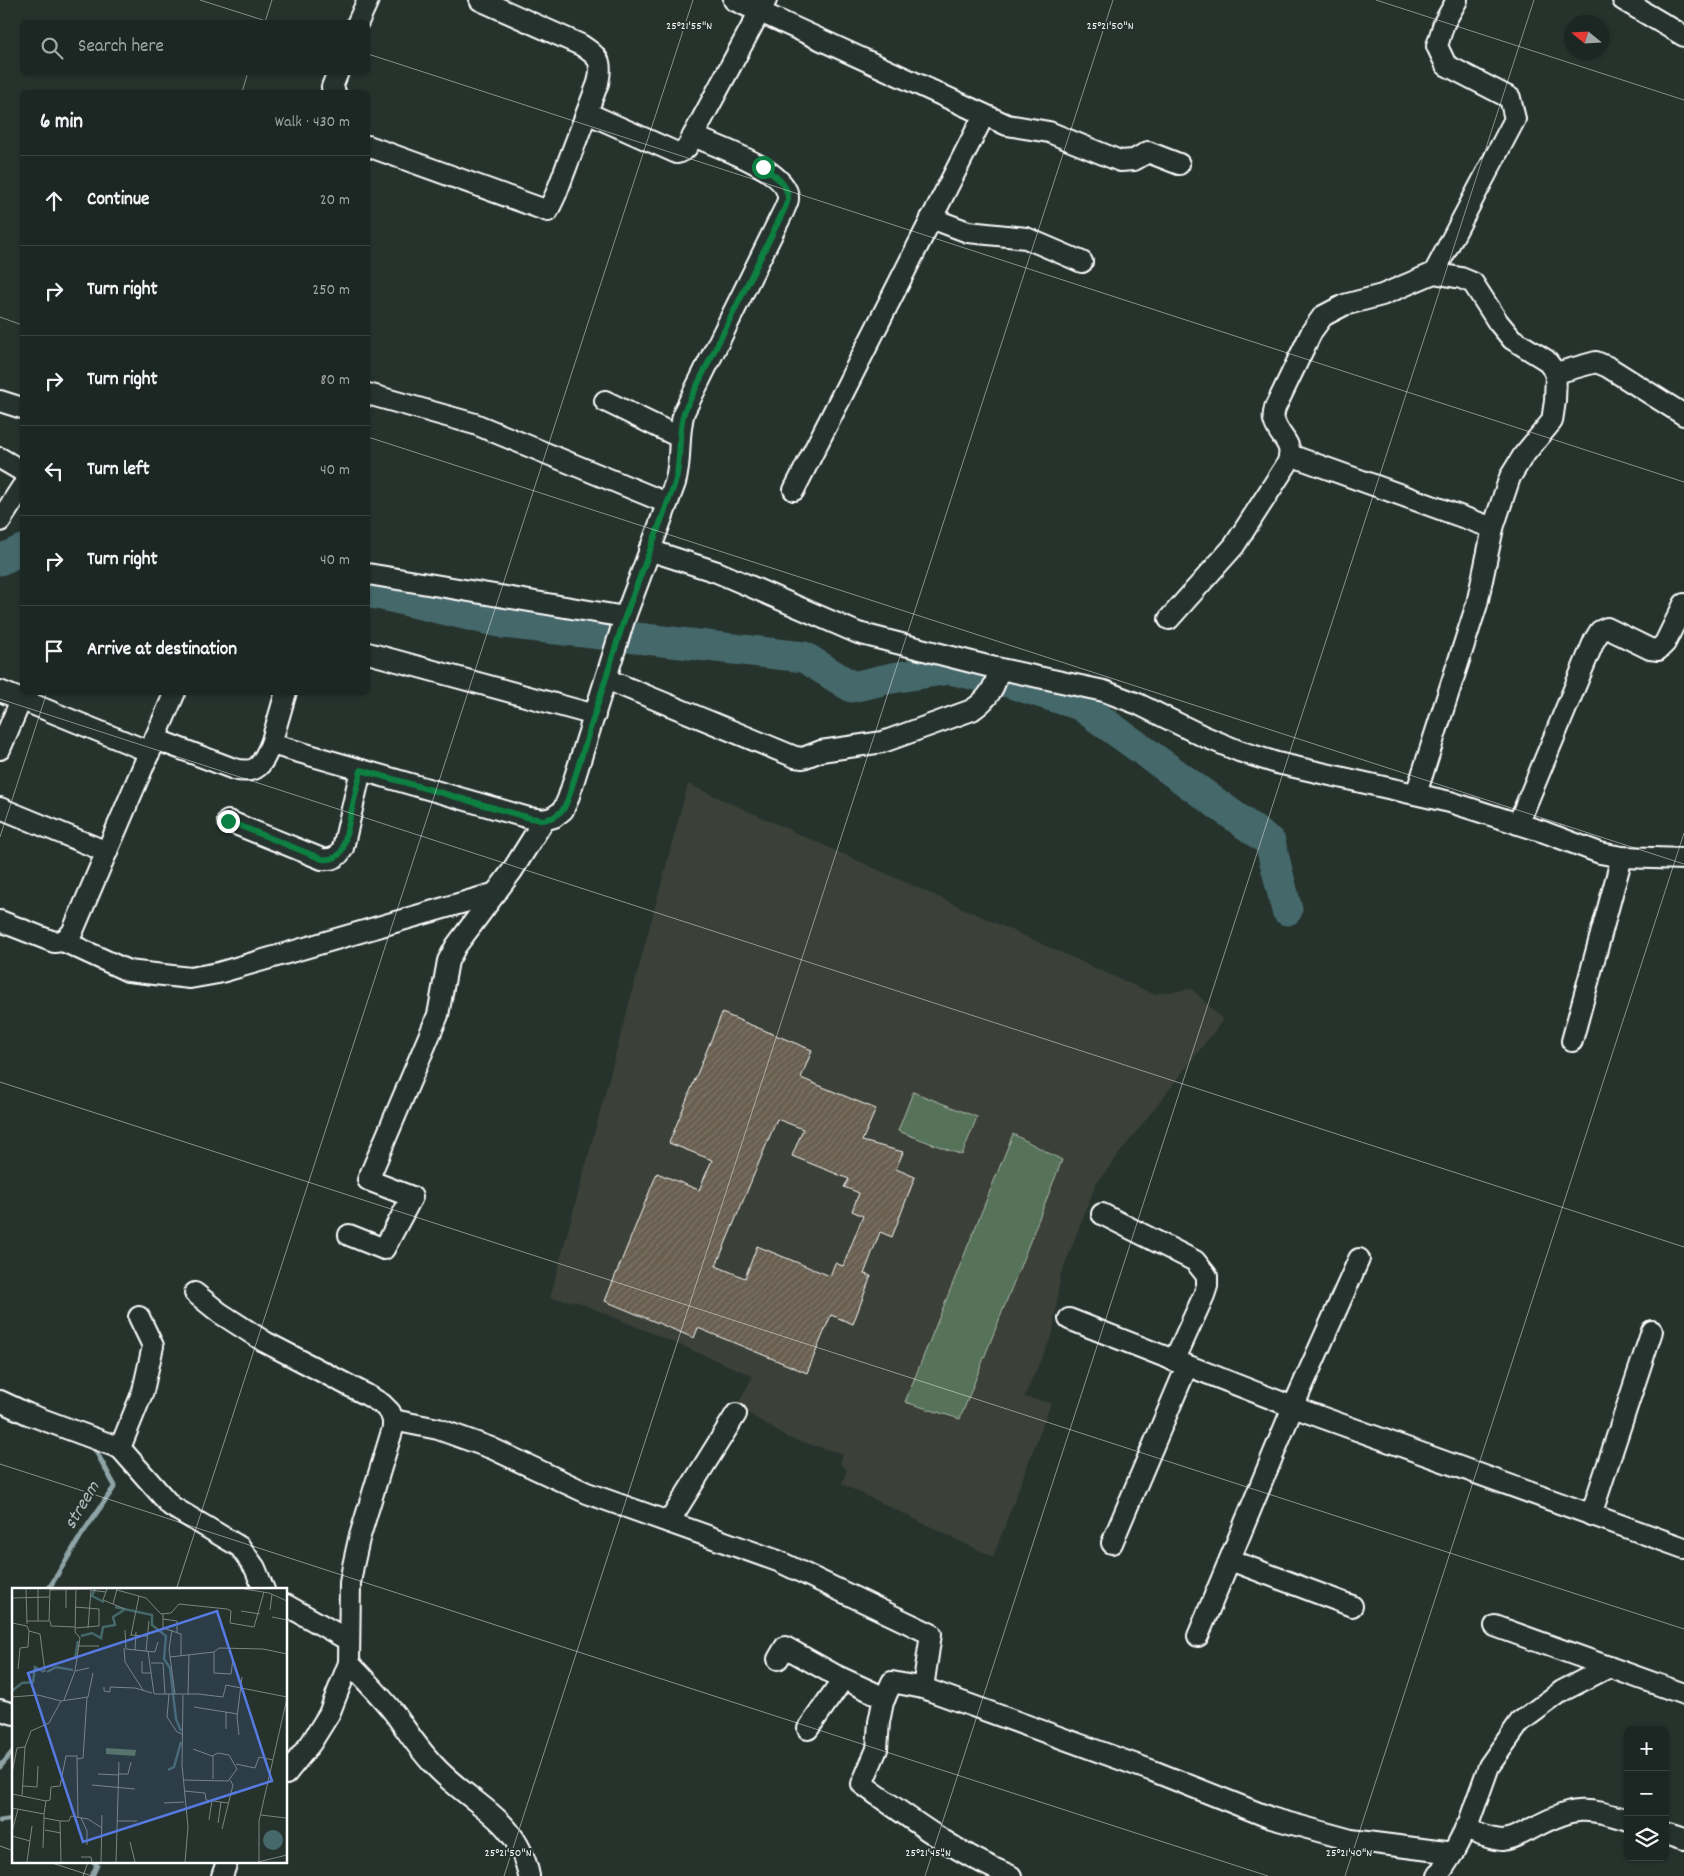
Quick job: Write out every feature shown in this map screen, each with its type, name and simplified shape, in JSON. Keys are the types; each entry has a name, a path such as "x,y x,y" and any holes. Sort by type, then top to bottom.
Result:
{"street":[{"path":"359,20 368,0"},
{"path":"370,147 548,211 598,83 601,69 600,61 593,53 581,45 480,0"},
{"path":"734,0 763,6 1007,125 1048,132 1120,161 1134,160 1143,153 1148,152 1179,164"},
{"path":"1434,273 1515,119 1510,98 1446,65 1437,46 1444,22 1457,0"},
{"path":"1622,0 1684,36"},
{"path":"587,113 677,153 683,152 687,148 763,6"},
{"path":"334,90 332,87 337,75"},
{"path":"794,490 984,115"},
{"path":"271,744 530,818 544,820 554,817 563,810 624,620 678,472 680,460 679,437 684,412 784,210 788,198 784,186 776,176 763,167 693,136"},
{"path":"931,218 968,232 1026,238 1082,262"},
{"path":"1169,619 1234,546 1287,464 1290,455 1288,444 1273,420 1274,408 1312,331 1323,316 1344,305 1382,295 1434,273 1461,278 1473,283 1498,322 1512,339 1546,360 1556,373 1555,401 1552,421 1523,456 1510,477 1493,528 1477,604 1416,794"},
{"path":"1556,373 1596,362 1608,367 1684,415"},
{"path":"370,395 475,424 667,503"},
{"path":"0,401 20,407"},
{"path":"605,401 679,437"},
{"path":"1290,455 1493,528"},
{"path":"0,458 20,470"},
{"path":"0,521 20,489"},
{"path":"649,550 717,572 858,633 997,678 1104,691 1138,704 1203,736 1277,764 1450,802 1593,851 1622,857 1684,859"},
{"path":"370,574 624,620"},
{"path":"1518,824 1594,641 1600,631 1604,628 1612,630 1650,649 1658,650 1665,643 1684,604"},
{"path":"370,654 595,715"},
{"path":"606,679 795,757 803,758 822,751 883,742 972,710 984,702 997,678"},
{"path":"0,691 153,746 244,772 253,770 258,766 271,744 285,695"},
{"path":"63,941 72,933 174,695"},
{"path":"0,749 21,700"},
{"path":"228,821 322,859 335,858 343,848 361,770"},
{"path":"0,808 107,852"},
{"path":"349,1235 384,1249 412,1197 368,1180 438,1014 448,961 456,946 512,871 544,820"},
{"path":"1572,1042 1622,857"},
{"path":"0,920 54,942 63,941 128,971 190,978 218,973 496,893"},
{"path":"1102,1214 1195,1261 1207,1276 1207,1286 1181,1363 1112,1543"},
{"path":"1198,1636 1294,1407 1359,1259"},
{"path":"195,1293 265,1342 374,1399 390,1412 393,1420 390,1439 359,1539 350,1583 349,1663 329,1714 311,1743 288,1772"},
{"path":"120,1448 143,1391 153,1346 139,1317"},
{"path":"1069,1319 1294,1407 1684,1548"},
{"path":"1591,1515 1652,1331"},
{"path":"0,1401 28,1414 120,1448 171,1506 240,1547 255,1568 263,1588"},
{"path":"669,1522 736,1414"},
{"path":"393,1420 438,1429 491,1448 587,1492 778,1560 931,1634 923,1688"},
{"path":"1230,1560 1352,1606"},
{"path":"288,1606 348,1640"},
{"path":"1495,1626 1684,1694"},
{"path":"778,1659 785,1646 843,1678 885,1698"},
{"path":"349,1663 372,1687 432,1763 463,1793 505,1825 516,1840 526,1862 529,1876"},
{"path":"1438,1876 1453,1853 1465,1829 1489,1766 1520,1722 1562,1691 1609,1667"},
{"path":"808,1729 843,1678"},
{"path":"1010,1876 941,1840 862,1784 877,1749 879,1722 885,1698 892,1682 923,1688 1153,1771 1271,1818 1351,1840 1453,1853"},
{"path":"1465,1829 1502,1840 1518,1836 1552,1818 1574,1810 1599,1811 1624,1819"},
{"path":"1669,1834 1684,1839"},
{"path":"222,1876 226,1864"}],"shaded area":[{"path":"688,784 1153,994 1192,989 1223,1020 1096,1184 1060,1277 1053,1333 1024,1397 1051,1403 993,1557 842,1484 847,1469 840,1464 843,1454 788,1438 737,1406 753,1376 578,1302 550,1298"}],"green space":[{"path":"913,1092 977,1117 962,1155 898,1131"},
{"path":"1013,1134 1062,1160 960,1419 905,1402"}],"building":[{"path":"722,1013 812,1050 801,1078 876,1109 862,1141 903,1152 896,1169 915,1177 892,1237 880,1232 864,1274 871,1276 853,1324 831,1315 807,1373 698,1328 694,1338 605,1301 657,1173 699,1190 712,1160 669,1143","holes":["777,1119 803,1129 792,1156 849,1179 844,1187 859,1193 852,1211 863,1216 843,1266 835,1263 830,1276 757,1246 745,1278 716,1266"]}],"waterway":[{"path":"0,560 20,551"},
{"path":"370,594 503,623 804,657 852,687 892,678 949,669 1011,683 1080,705 1270,842 1287,910"},
{"name":"streem","path":"49,1588 82,1534 115,1486 92,1444"},
{"name":"streem","path":"0,1767 12,1752"},
{"name":"streem","path":"0,1821 12,1819"},
{"name":"streem","path":"92,1876 96,1864"}],"route":[{"path":"228,821 322,859 335,858 343,848 361,770 530,818 544,820 554,817 563,810 578,769 625,617 675,483 680,460 680,425 684,412 784,210 788,198 784,186 776,176 763,167"}]}
